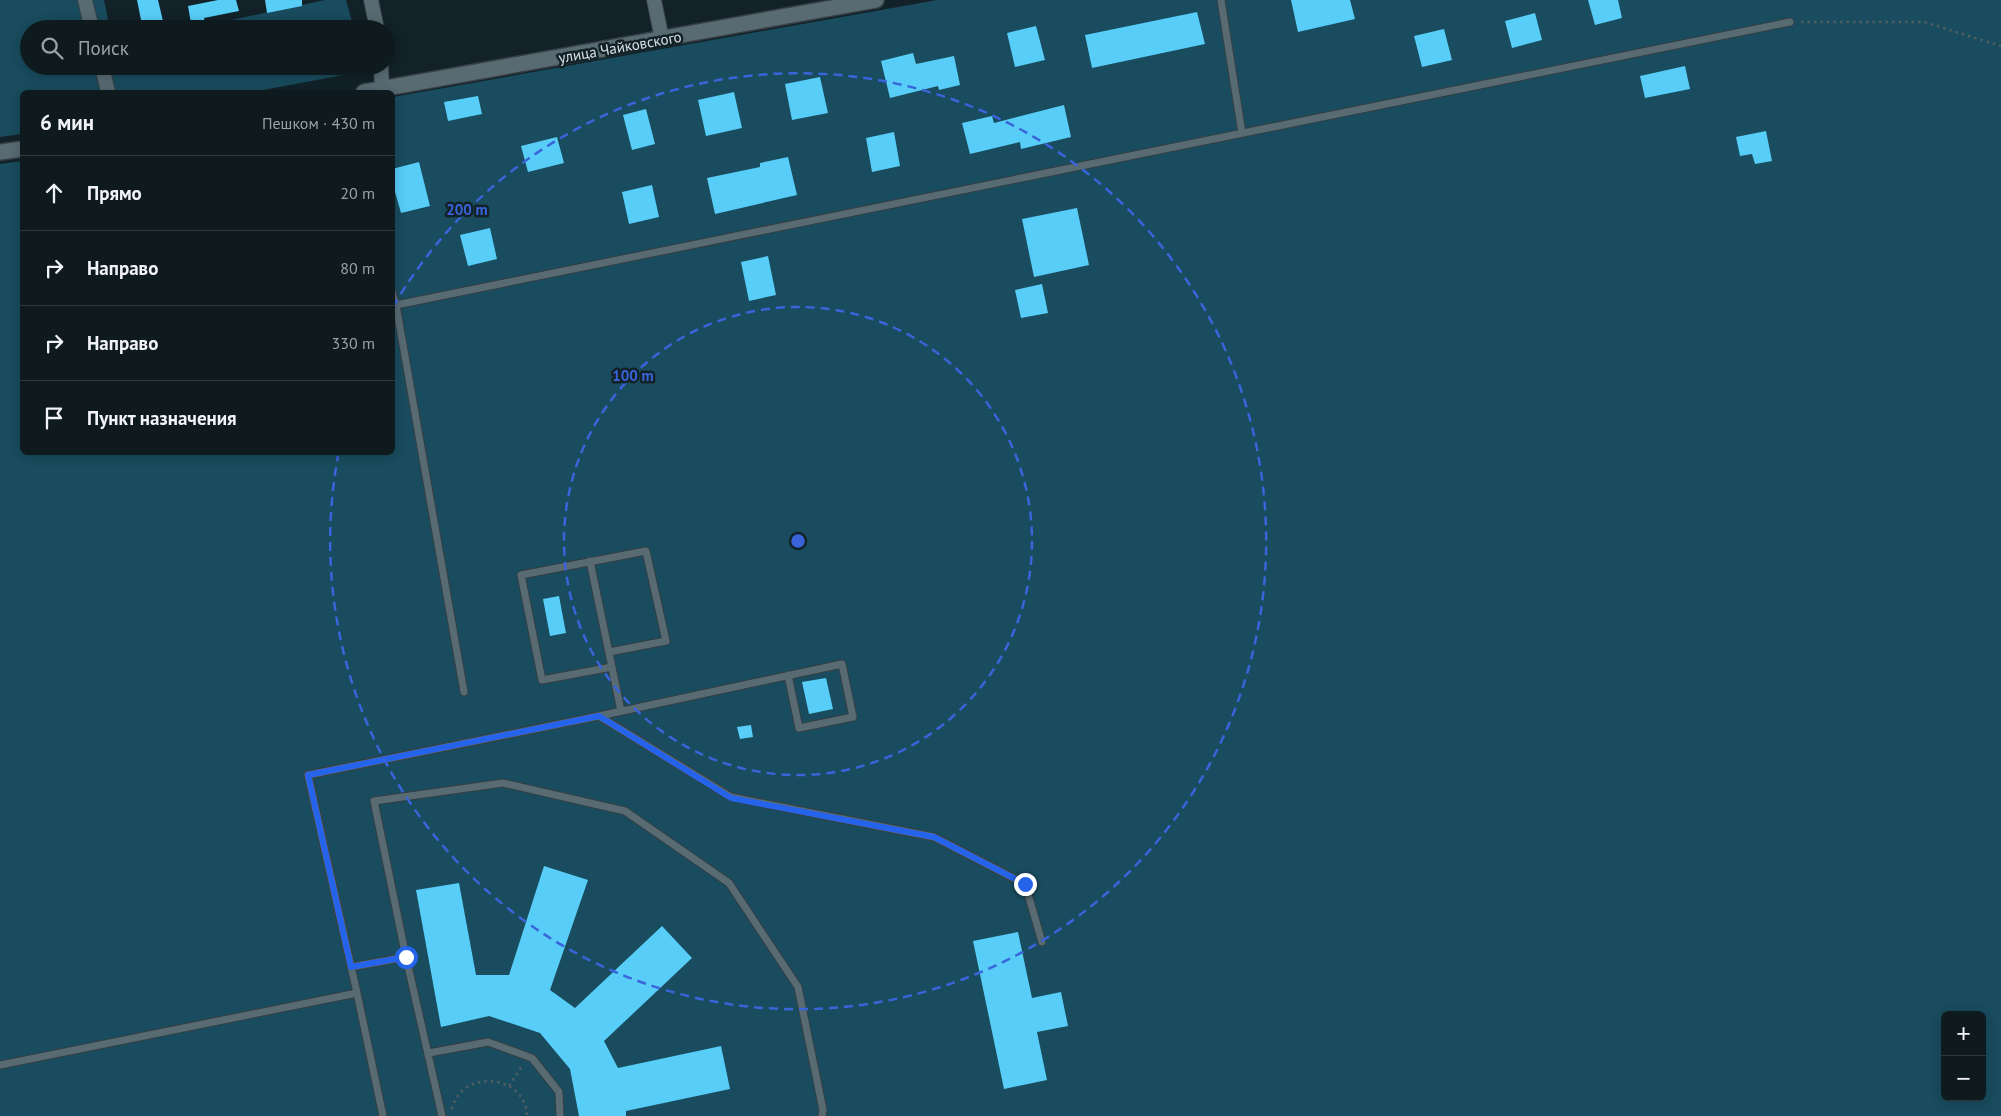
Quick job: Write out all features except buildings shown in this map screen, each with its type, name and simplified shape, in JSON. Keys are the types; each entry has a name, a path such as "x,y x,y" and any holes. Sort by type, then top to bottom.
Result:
{"street":[{"path":"85,0 90,20"},
{"path":"371,0 375,20"},
{"path":"654,0 662,39"},
{"name":"улица Чайковского","path":"376,90 876,0"},
{"path":"104,75 108,90"},
{"path":"381,75 382,89"},
{"path":"0,152 20,149"}],"lane":[{"path":"1222,0 1242,133"},
{"path":"396,305 1790,22"},
{"path":"395,302 464,692"},
{"path":"609,652 666,641 646,551 521,575 542,680 612,667"},
{"path":"590,561 621,711"},
{"path":"383,1116 308,775 842,664 853,717 799,728 788,676"},
{"path":"599,716 731,798 934,837 942,841 1025,884 1042,942"},
{"path":"442,1116 406,957 374,801 503,783 625,811 729,882 798,987 823,1110 822,1116"},
{"path":"351,967 406,957"},
{"path":"0,1065 357,993"},
{"path":"428,1054 488,1042 529,1056 559,1092 560,1116"}],"path":[{"path":"1790,22 1924,22 2001,46"},
{"path":"509,1086 529,1056"},
{"path":"454,1103 460,1092 471,1084 483,1080 495,1080 516,1091 523,1101 527,1116"}],"shaded area":[{"path":"0,0 104,0 108,20 20,20 20,75 344,75 264,90 20,90 20,134 0,137"},
{"path":"325,0 346,0 352,20 231,20"},
{"path":"937,0 2001,0 2001,1116 0,1116 0,164 20,161 20,455 395,455 395,97"}],"route":[{"path":"406,957 351,967 308,775 599,716 731,798 934,837 1025,884"}]}
